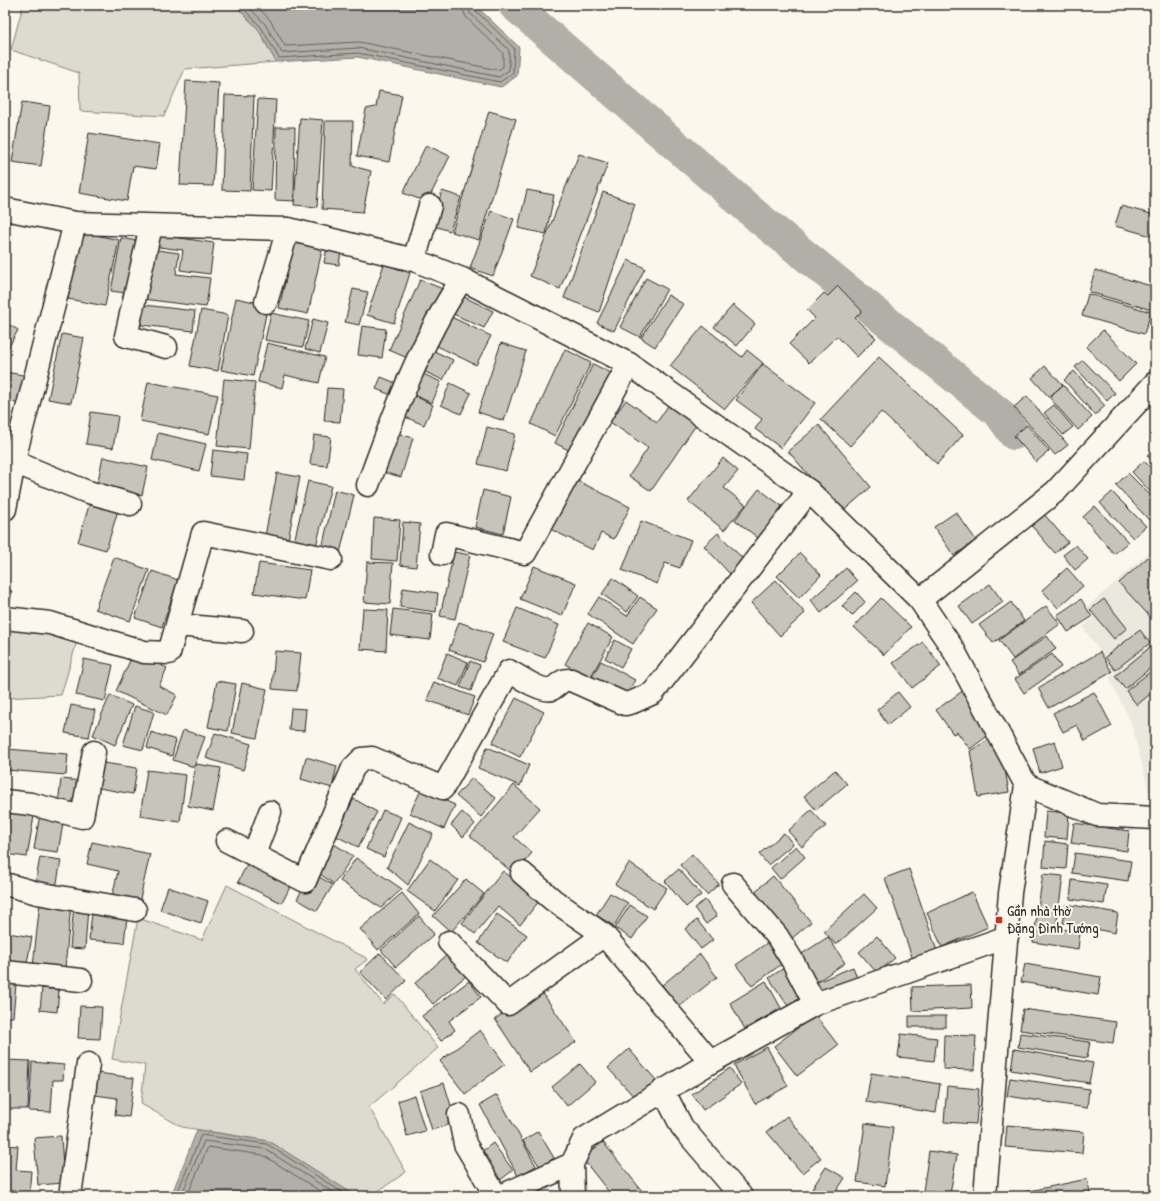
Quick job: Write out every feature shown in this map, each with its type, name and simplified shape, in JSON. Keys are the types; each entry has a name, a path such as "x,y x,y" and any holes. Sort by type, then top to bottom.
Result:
{"street":[{"path":"414,260 430,206"},
{"path":"5,209 75,223 288,229 414,260 462,279 629,364 810,491 920,600 953,649 1026,785 1010,893 985,1196"},
{"path":"5,509 12,452 75,223"},
{"path":"150,226 126,336 166,347"},
{"path":"266,302 288,229"},
{"path":"368,485 406,384 444,305 462,279"},
{"path":"442,554 446,534 525,553 629,364"},
{"path":"920,600 1056,491 1155,383"},
{"path":"12,452 85,491 130,504"},
{"path":"227,841 305,881 353,768 362,759 372,758 443,788 509,671 544,690 551,689 564,680 571,680 625,704 653,693 810,491"},
{"path":"5,618 50,623 144,652 169,653 202,533 331,558"},
{"path":"177,625 242,631"},
{"path":"5,801 31,804 82,817 94,752"},
{"path":"1026,785 1097,815 1155,818"},
{"path":"254,854 270,812"},
{"path":"522,873 553,900 604,935 710,1062"},
{"path":"5,884 37,893 135,910"},
{"path":"733,884 777,936 792,960 815,1004"},
{"path":"449,942 508,1004 604,935"},
{"path":"573,1196 572,1164 584,1139 663,1090 710,1062 815,1004 1007,937"},
{"path":"5,972 81,980"},
{"path":"70,1196 88,1064"},
{"path":"663,1090 682,1127 741,1196"},
{"path":"459,1115 465,1144 496,1196"},
{"path":"501,1196 572,1164"}],"shaded area":[{"path":"23,5 235,5 258,29 276,62 185,69 164,116 80,111 79,73 11,50"},
{"path":"1155,547 1154,811 1131,722 1109,678 1115,673 1083,627 1094,618 1087,607"},
{"path":"5,625 78,638 61,695 5,698"},
{"path":"227,885 368,959 355,969 383,1004 395,994 438,1048 369,1107 406,1172 371,1196 356,1196 269,1141 182,1127 141,1104 145,1065 112,1059 138,918 202,940"}],"water":[{"path":"235,5 475,5 519,47 517,76 501,87 358,57 276,62 258,29"},
{"path":"197,1130 269,1141 356,1196 171,1196"}],"building":[{"path":"186,81 219,83 213,186 180,185"},
{"path":"379,91 402,95 389,162 357,156 366,109 376,107"},
{"path":"225,95 254,96 250,191 222,190"},
{"path":"258,99 276,100 271,191 252,190"},
{"path":"22,102 50,106 41,166 12,162"},
{"path":"489,111 516,119 479,240 452,232"},
{"path":"300,118 323,120 317,207 294,205"},
{"path":"325,121 353,121 352,166 371,171 363,212 322,209"},
{"path":"276,127 295,127 294,201 275,200"},
{"path":"89,133 160,144 156,169 133,166 127,201 79,193"},
{"path":"426,145 450,156 427,202 403,193"},
{"path":"5,153 8,153 5,174"},
{"path":"579,154 608,163 560,289 530,276"},
{"path":"527,190 554,195 546,234 518,228"},
{"path":"442,191 461,197 450,231 431,225"},
{"path":"603,192 635,204 599,312 564,298"},
{"path":"1121,206 1155,215 1155,237 1115,226"},
{"path":"491,211 514,219 493,276 470,268"},
{"path":"82,232 119,240 105,306 68,299"},
{"path":"153,234 214,243 210,274 180,270 183,250 151,246"},
{"path":"296,235 324,241 308,314 279,308"},
{"path":"121,238 143,242 133,294 111,291"},
{"path":"328,242 342,244 339,265 324,263"},
{"path":"150,249 179,253 176,274 210,278 206,307 143,299"},
{"path":"628,260 645,268 614,331 597,323"},
{"path":"384,264 410,273 394,323 367,315"},
{"path":"1095,270 1155,287 1155,298 1152,310 1089,292"},
{"path":"646,278 667,289 640,337 620,327"},
{"path":"420,280 443,289 412,360 389,350"},
{"path":"838,286 862,311 855,318 876,338 857,357 837,336 809,363 789,344 815,318 807,310 824,293 828,296"},
{"path":"353,289 368,292 359,325 345,322"},
{"path":"458,294 493,311 484,328 449,312"},
{"path":"1088,294 1151,312 1144,334 1082,316"},
{"path":"668,295 683,304 655,347 641,338"},
{"path":"236,298 268,305 253,376 221,370"},
{"path":"144,305 195,311 193,331 141,325"},
{"path":"733,305 755,324 737,346 714,327"},
{"path":"201,310 228,315 218,371 190,366"},
{"path":"271,313 309,321 303,347 265,340"},
{"path":"447,315 491,336 476,365 433,344"},
{"path":"313,319 328,323 320,353 305,349"},
{"path":"5,322 18,330 5,354"},
{"path":"362,326 386,329 382,358 358,355"},
{"path":"703,326 742,357 747,350 763,363 725,409 670,366"},
{"path":"1103,330 1136,364 1119,381 1086,347"},
{"path":"62,334 84,338 71,403 48,399"},
{"path":"267,343 325,357 319,383 285,375 282,388 258,382"},
{"path":"501,343 526,351 504,421 478,412"},
{"path":"565,349 591,363 555,436 531,424"},
{"path":"432,350 453,360 443,380 423,371"},
{"path":"879,357 963,435 937,464 881,412 850,446 821,419"},
{"path":"1083,360 1115,393 1107,401 1075,367"},
{"path":"593,364 615,375 576,454 555,443"},
{"path":"763,364 815,403 781,448 755,429 762,419 736,400"},
{"path":"1045,366 1063,385 1049,397 1032,378"},
{"path":"1074,371 1105,406 1095,415 1064,380"},
{"path":"5,372 29,376 23,404 5,401"},
{"path":"421,373 441,382 432,403 411,394"},
{"path":"381,377 396,383 391,395 376,389"},
{"path":"224,379 255,382 249,449 217,446"},
{"path":"148,382 218,395 209,434 140,421"},
{"path":"450,383 471,393 461,414 441,405"},
{"path":"1063,385 1092,417 1078,430 1049,397"},
{"path":"327,388 343,389 340,422 324,421"},
{"path":"413,395 433,405 424,425 403,416"},
{"path":"1027,396 1068,445 1055,455 1014,407"},
{"path":"626,400 657,422 668,406 696,425 651,491 629,476 648,448 610,422"},
{"path":"1054,405 1073,427 1063,435 1044,413"},
{"path":"5,407 10,408 5,431"},
{"path":"91,412 118,416 113,448 86,444"},
{"path":"819,425 871,487 841,513 788,451"},
{"path":"1027,425 1049,451 1036,462 1014,436"},
{"path":"487,427 515,434 506,471 478,464"},
{"path":"390,431 413,438 401,477 379,471"},
{"path":"158,433 206,444 199,471 152,460"},
{"path":"314,435 331,437 327,466 310,464"},
{"path":"1155,448 1155,464 1147,455"},
{"path":"213,450 247,454 244,480 210,476"},
{"path":"103,457 148,467 142,495 97,485"},
{"path":"723,458 738,471 724,488 746,505 724,530 688,501"},
{"path":"1144,461 1155,472 1155,497 1132,472"},
{"path":"277,473 300,477 288,540 265,536"},
{"path":"1128,473 1155,500 1155,513 1149,520 1116,485"},
{"path":"574,479 630,507 614,539 601,533 593,550 550,529"},
{"path":"308,481 331,486 316,546 294,542"},
{"path":"759,489 786,509 762,541 735,520"},
{"path":"335,490 354,495 340,553 322,549"},
{"path":"483,490 511,497 503,534 475,527"},
{"path":"1112,492 1146,526 1133,538 1100,503"},
{"path":"91,499 119,507 106,550 78,542"},
{"path":"1095,506 1128,542 1114,554 1083,517"},
{"path":"956,512 976,540 954,556 934,527"},
{"path":"1043,513 1068,542 1055,553 1030,524"},
{"path":"374,518 400,520 397,561 372,559"},
{"path":"641,521 691,540 680,568 665,563 657,584 622,570"},
{"path":"403,522 420,524 416,567 400,565"},
{"path":"718,533 744,560 730,574 704,546"},
{"path":"1076,545 1088,559 1075,570 1063,555"},
{"path":"1155,551 1155,622 1119,583"},
{"path":"454,552 470,555 455,619 440,616"},
{"path":"800,553 821,575 799,598 777,576"},
{"path":"114,557 149,570 130,621 95,609"},
{"path":"367,562 393,563 390,604 364,602"},
{"path":"259,563 310,570 305,600 254,593"},
{"path":"534,566 576,583 562,616 520,599"},
{"path":"846,568 857,581 821,613 811,600"},
{"path":"1067,568 1083,586 1058,608 1042,590"},
{"path":"152,571 178,580 162,627 135,618"},
{"path":"613,578 638,596 627,612 602,594"},
{"path":"776,580 805,613 780,636 751,603"},
{"path":"990,584 1003,602 972,624 959,606"},
{"path":"403,588 438,593 436,612 400,607"},
{"path":"5,590 12,591 8,613 5,613"},
{"path":"856,592 865,602 852,616 842,606"},
{"path":"599,597 627,616 640,597 657,608 633,644 588,614"},
{"path":"881,598 911,627 884,655 854,627"},
{"path":"1081,599 1092,617 1068,632 1057,615"},
{"path":"1104,599 1127,628 1114,639 1090,610"},
{"path":"1011,602 1024,621 993,643 979,625"},
{"path":"1046,606 1060,624 1013,659 999,640"},
{"path":"517,608 559,625 545,658 503,642"},
{"path":"363,609 388,610 386,651 360,649"},
{"path":"393,609 433,614 430,640 390,635"},
{"path":"459,622 493,634 483,662 449,650"},
{"path":"588,623 613,637 590,678 565,664"},
{"path":"1140,630 1150,643 1115,670 1105,657"},
{"path":"1047,636 1056,649 1019,675 1010,662"},
{"path":"615,640 631,649 621,667 605,658"},
{"path":"923,642 941,666 912,688 893,663"},
{"path":"1154,644 1155,664 1125,689 1115,676"},
{"path":"275,651 301,653 297,691 272,689"},
{"path":"134,652 167,668 159,686 177,695 167,715 116,691"},
{"path":"1100,652 1112,672 1049,708 1038,688"},
{"path":"447,653 468,662 458,686 437,678"},
{"path":"1052,654 1061,667 1024,693 1015,679"},
{"path":"84,659 113,665 105,701 76,695"},
{"path":"470,661 480,665 471,691 460,687"},
{"path":"601,661 635,680 623,701 589,682"},
{"path":"1155,668 1155,690 1137,705 1126,691"},
{"path":"217,681 236,684 228,731 208,727"},
{"path":"434,682 475,697 468,715 427,700"},
{"path":"242,683 267,689 257,738 232,733"},
{"path":"964,690 994,731 970,749 957,732 953,734 936,710"},
{"path":"898,692 910,707 888,725 877,710"},
{"path":"1094,692 1112,726 1085,741 1077,725 1063,732 1053,713"},
{"path":"110,695 132,705 115,745 93,735"},
{"path":"516,698 544,712 520,757 492,743"},
{"path":"71,705 95,710 89,737 65,733"},
{"path":"135,706 154,712 143,750 123,745"},
{"path":"291,708 306,709 304,731 289,730"},
{"path":"183,730 205,737 194,767 173,760"},
{"path":"151,732 176,740 172,756 147,748"},
{"path":"215,733 251,744 243,770 206,758"},
{"path":"993,737 1002,753 1009,792 978,797 970,751"},
{"path":"1055,741 1062,766 1040,773 1033,748"},
{"path":"487,747 529,765 520,786 478,768"},
{"path":"7,749 68,754 66,775 6,770"},
{"path":"306,757 337,766 332,788 301,779"},
{"path":"1155,761 1155,779 1151,762"},
{"path":"97,762 137,768 133,794 93,787"},
{"path":"196,764 221,768 213,811 188,806"},
{"path":"147,770 186,775 180,822 140,816"},
{"path":"835,770 847,784 816,810 804,796"},
{"path":"472,778 496,798 481,817 456,796"},
{"path":"61,779 82,781 79,806 58,804"},
{"path":"514,785 540,808 514,837 532,853 514,874 470,836"},
{"path":"421,790 455,805 444,829 410,813"},
{"path":"354,799 377,812 358,847 334,835"},
{"path":"383,810 401,817 384,857 366,849"},
{"path":"811,810 826,826 802,847 788,831"},
{"path":"1046,811 1069,813 1067,839 1044,837"},
{"path":"10,812 34,816 27,857 5,854 5,840"},
{"path":"462,812 475,824 463,837 451,825"},
{"path":"40,814 64,818 58,852 34,849"},
{"path":"409,822 433,834 408,885 387,867"},
{"path":"1074,823 1129,831 1127,851 1071,843"},
{"path":"784,833 793,844 768,865 759,854"},
{"path":"1045,841 1068,844 1066,869 1043,867"},
{"path":"92,842 150,854 139,903 112,897 118,871 87,864"},
{"path":"331,842 353,856 334,884 313,869"},
{"path":"796,846 805,857 780,879 771,868"},
{"path":"1075,853 1131,861 1128,881 1072,873"},
{"path":"692,854 719,884 707,895 680,865"},
{"path":"40,857 61,860 56,888 35,885"},
{"path":"356,858 402,889 381,908 340,881"},
{"path":"430,859 458,880 435,911 407,891"},
{"path":"248,862 292,883 282,903 238,882"},
{"path":"629,863 667,888 653,909 615,884"},
{"path":"679,869 701,895 686,907 665,881"},
{"path":"909,869 937,951 913,960 885,878"},
{"path":"503,871 540,900 520,925 498,906 475,934 462,923"},
{"path":"312,873 333,885 317,911 297,899"},
{"path":"1043,874 1063,876 1056,928 1080,932 1078,949 1033,942"},
{"path":"773,876 811,922 790,940 752,894"},
{"path":"466,879 484,894 451,932 433,916"},
{"path":"1072,880 1107,885 1104,904 1070,899"},
{"path":"168,887 208,901 201,923 160,910"},
{"path":"972,892 988,927 942,947 927,913"},
{"path":"402,893 419,914 378,950 360,929"},
{"path":"610,893 628,903 614,926 596,915"},
{"path":"864,894 877,908 836,945 824,931"},
{"path":"705,900 717,916 706,924 694,908"},
{"path":"40,902 71,905 65,968 33,966"},
{"path":"1066,904 1118,913 1115,933 1063,923"},
{"path":"74,905 88,907 85,949 70,948"},
{"path":"630,905 647,916 632,939 615,928"},
{"path":"92,913 127,917 124,943 89,940"},
{"path":"497,914 527,935 507,963 478,943"},
{"path":"419,916 434,934 396,967 381,950"},
{"path":"697,920 713,940 701,949 685,929"},
{"path":"8,933 32,937 26,968 5,964 5,949"},
{"path":"877,936 895,958 877,973 859,952"},
{"path":"828,937 845,963 815,983 797,957"},
{"path":"771,940 787,960 752,986 736,965"},
{"path":"380,953 406,981 386,1000 360,972"},
{"path":"448,954 467,975 433,1004 415,983"},
{"path":"700,954 717,977 679,1007 662,985"},
{"path":"1025,964 1101,977 1098,995 1021,982"},
{"path":"788,965 807,993 788,1006 769,978"},
{"path":"853,967 859,983 817,1001 810,985"},
{"path":"469,981 481,997 449,1021 455,1030 441,1041 422,1016"},
{"path":"766,981 781,1008 745,1029 730,1003"},
{"path":"5,983 16,984 13,1017 5,1017"},
{"path":"971,985 972,1008 913,1011 912,987"},
{"path":"42,988 59,990 57,1012 40,1010"},
{"path":"540,989 576,1042 530,1072 495,1019"},
{"path":"80,1006 102,1007 100,1039 78,1038"},
{"path":"1023,1009 1116,1022 1113,1043 1020,1030"},
{"path":"815,1015 838,1045 797,1076 774,1046"},
{"path":"909,1016 946,1016 946,1027 909,1027"},
{"path":"480,1030 505,1064 465,1094 440,1061"},
{"path":"1020,1033 1090,1042 1087,1058 1018,1047"},
{"path":"901,1034 937,1038 934,1061 898,1057"},
{"path":"944,1035 976,1036 974,1070 943,1069"},
{"path":"767,1047 788,1086 755,1104 734,1065"},
{"path":"629,1049 656,1080 635,1098 608,1068"},
{"path":"1014,1049 1093,1063 1089,1083 1011,1070"},
{"path":"5,1060 30,1061 28,1109 5,1109"},
{"path":"32,1062 64,1065 63,1080 53,1080 51,1112 29,1111"},
{"path":"580,1064 595,1082 567,1106 552,1087"},
{"path":"730,1068 741,1084 703,1110 692,1094"},
{"path":"98,1073 134,1078 129,1117 115,1115 117,1098 95,1095"},
{"path":"871,1073 940,1084 936,1113 866,1102"},
{"path":"1010,1078 1089,1089 1087,1108 1007,1096"},
{"path":"444,1083 456,1122 432,1130 420,1091"},
{"path":"947,1086 979,1089 976,1124 944,1122"},
{"path":"414,1095 425,1131 407,1136 398,1101"},
{"path":"497,1095 536,1166 518,1176 480,1105"},
{"path":"787,1116 821,1158 802,1173 767,1132"},
{"path":"865,1123 893,1127 885,1186 857,1182"},
{"path":"1007,1125 1084,1132 1082,1153 1005,1147"},
{"path":"538,1131 554,1158 540,1167 523,1141"},
{"path":"61,1136 64,1183 38,1185 34,1138"},
{"path":"603,1142 646,1196 612,1196 582,1158"},
{"path":"493,1143 513,1170 498,1182 477,1155"},
{"path":"5,1145 18,1146 16,1170 31,1171 29,1196 5,1194"},
{"path":"929,1151 957,1155 950,1194 923,1191"},
{"path":"826,1167 845,1178 833,1196 823,1196 812,1189"},
{"path":"1087,1179 1091,1196 1006,1196"},
{"path":"132,1193 147,1196 132,1196"}],"waterway":[{"path":"514,5 759,218 1000,414 1014,434"}],"place":[{"name":"Gần nhà thờ Đặng Đình Tướng","path":"999,920"}]}
